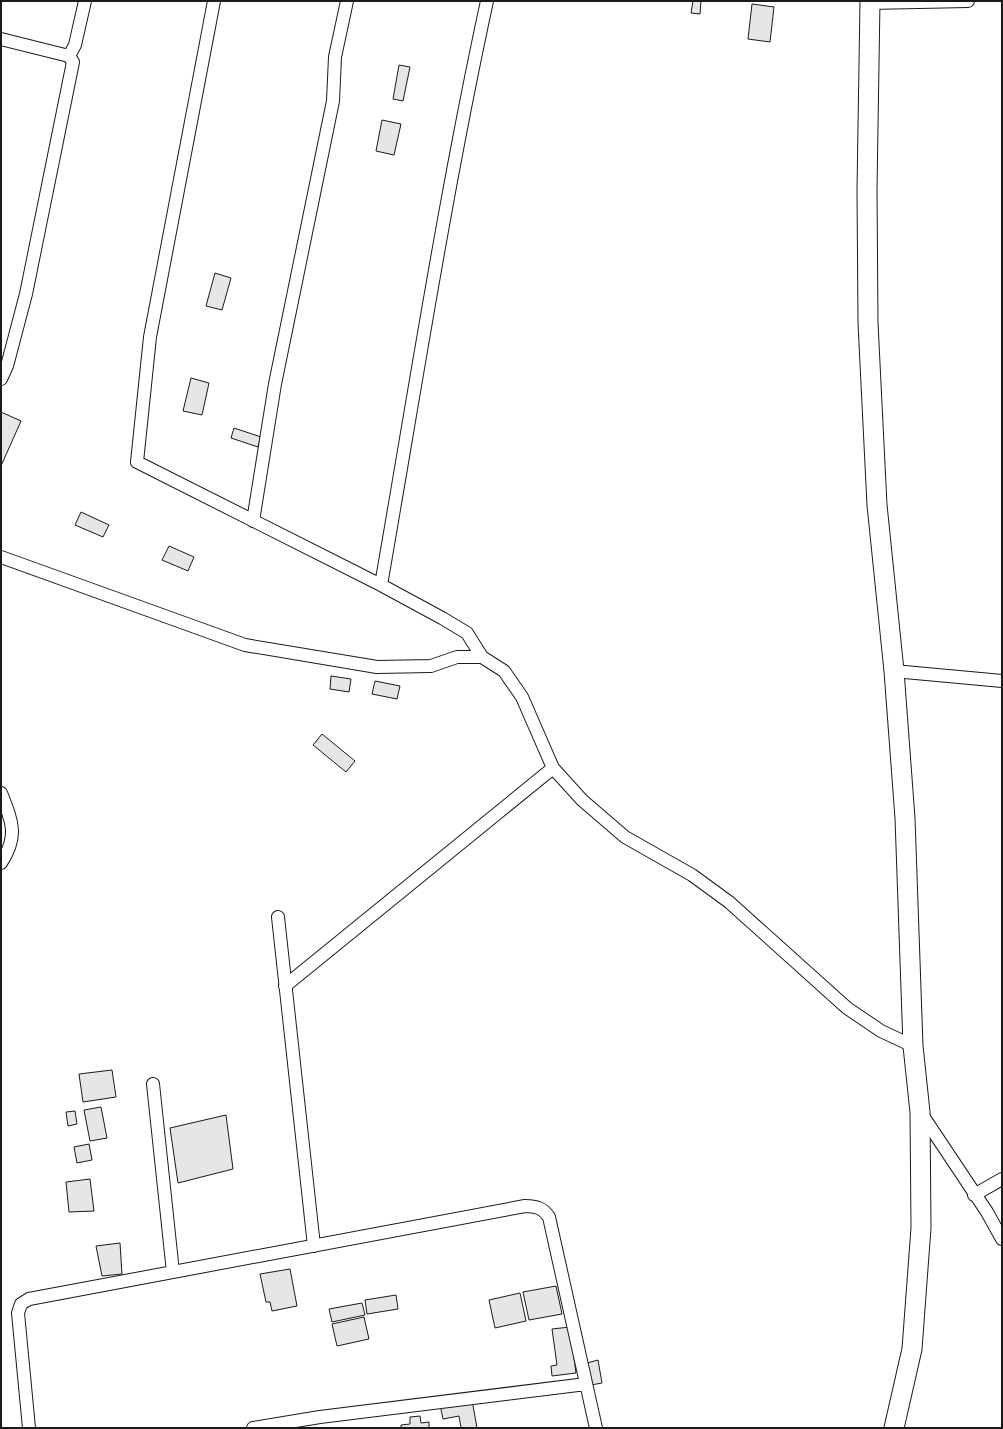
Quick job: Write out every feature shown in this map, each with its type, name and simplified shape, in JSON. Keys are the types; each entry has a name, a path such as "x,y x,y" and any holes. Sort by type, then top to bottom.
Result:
{"main road":[{"path":"869,2 866,190 868,323 877,505 894,671 905,818 913,1046 920,1112 921,1228 912,1349 894,1428"}],"street":[{"path":"69,56 75,45 85,1"},
{"path":"214,1 150,337 136,458 140,465 381,585 467,633 482,657 504,671 522,697 553,768 582,800 624,837 692,875 729,902 846,1008 881,1031 913,1046"},
{"path":"253,521 275,384 333,101 335,57 347,1"},
{"path":"381,585 428,302 486,1"},
{"path":"869,2 968,1"},
{"path":"1,39 69,56 72,62 26,294 7,366 1,379"},
{"path":"1,557 245,645 377,667 431,666 457,656 482,657"},
{"path":"894,671 1002,681"},
{"path":"286,986 553,768"},
{"path":"1,793 11,818 13,835 8,852 1,863"},
{"path":"278,917 314,1246"},
{"path":"153,1084 173,1272"},
{"path":"920,1112 974,1195 987,1212 1002,1239"},
{"path":"974,1195 1002,1179"},
{"path":"29,1428 18,1313 20,1304 29,1299 525,1206 534,1206 544,1211 549,1217 596,1428"},
{"path":"253,1428 320,1417 586,1384"}],"building":[{"path":"693,1 701,1 700,14 691,13"},
{"path":"752,4 774,7 770,42 748,39"},
{"path":"399,65 410,67 403,101 393,99"},
{"path":"382,120 401,124 394,155 376,151"},
{"path":"215,273 231,278 222,310 206,306"},
{"path":"191,378 209,383 202,415 183,411"},
{"path":"1,412 21,421 1,466"},
{"path":"234,428 261,437 258,447 231,438"},
{"path":"81,512 109,525 103,537 75,525"},
{"path":"169,546 194,557 188,571 162,560"},
{"path":"331,676 351,679 349,692 330,689"},
{"path":"375,681 400,686 397,699 372,694"},
{"path":"322,734 355,761 346,772 313,745"},
{"path":"112,1070 116,1097 83,1102 79,1074"},
{"path":"101,1107 107,1138 90,1141 84,1110"},
{"path":"75,1111 77,1124 68,1126 66,1112"},
{"path":"226,1115 233,1169 178,1183 170,1128"},
{"path":"89,1144 92,1160 77,1163 74,1147"},
{"path":"90,1179 94,1211 69,1212 66,1182"},
{"path":"120,1243 122,1274 102,1276 96,1246"},
{"path":"290,1269 297,1306 272,1311 270,1302 266,1302 260,1274"},
{"path":"556,1286 562,1314 529,1320 523,1292"},
{"path":"520,1293 526,1321 495,1328 489,1300"},
{"path":"396,1295 398,1309 367,1314 365,1300"},
{"path":"362,1303 365,1315 332,1322 329,1309"},
{"path":"364,1317 369,1339 337,1346 332,1324"},
{"path":"570,1327 576,1373 552,1376 551,1366 557,1365 552,1329"},
{"path":"598,1360 602,1383 591,1385 587,1363"},
{"path":"472,1400 477,1428 461,1428 459,1416 443,1419 440,1405"},
{"path":"420,1416 421,1423 429,1422 429,1428 401,1428 401,1425 410,1424 410,1417"}]}
